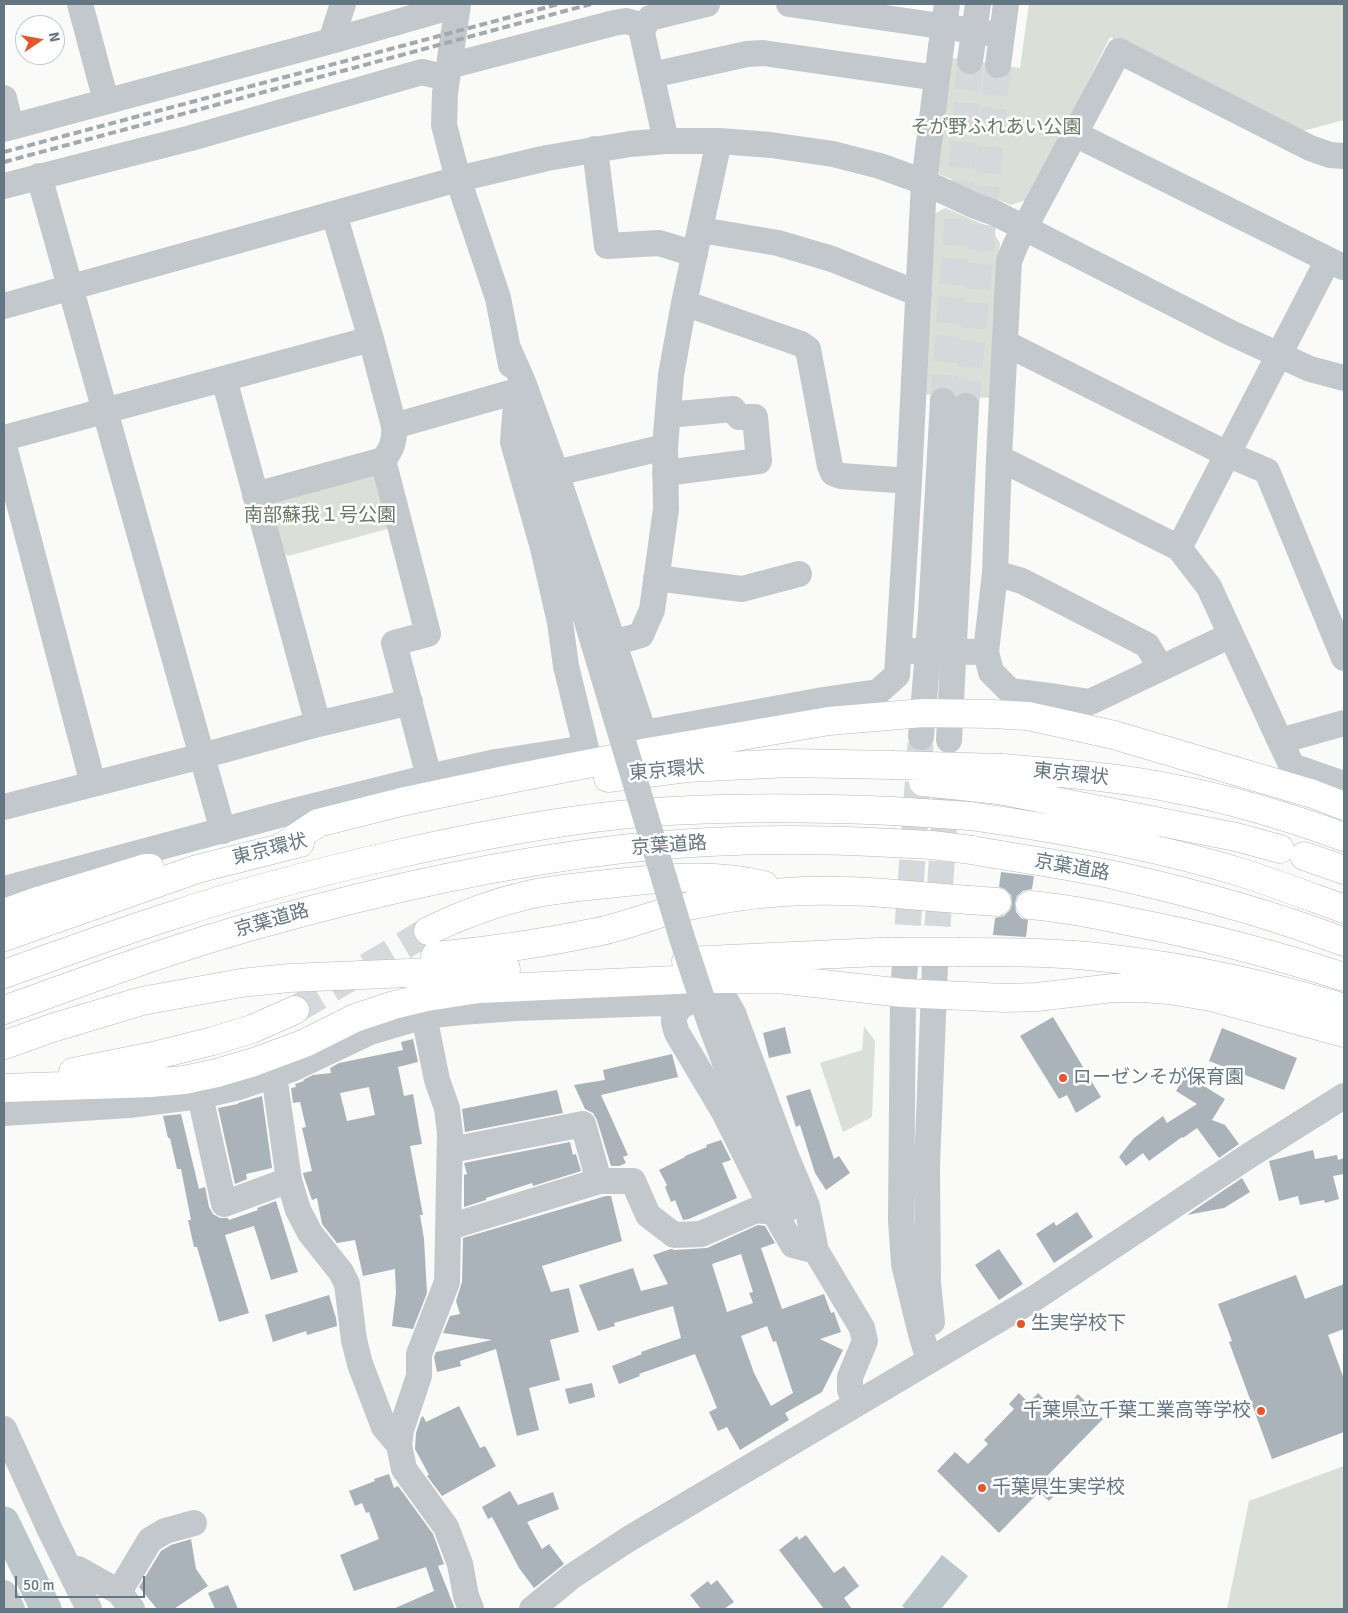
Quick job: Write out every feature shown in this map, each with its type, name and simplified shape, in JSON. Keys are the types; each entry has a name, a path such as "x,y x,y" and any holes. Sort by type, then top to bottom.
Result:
{"highway":[{"path":"282,847 318,823 401,802 505,780 648,752 812,724 880,716 922,725 951,713 1028,716 1106,733 1313,794 1344,806"},
{"name":"東京環状","path":"4,937 197,869 282,847 481,802 621,775 687,768 739,766 767,774 891,772 1001,779 1080,775 1175,788 1274,813 1344,837"},
{"path":"1001,779 1236,837 1344,870"},
{"name":"京葉道路","path":"4,974 177,913 291,880 466,839 608,817 737,807 893,811 970,816 1030,824 1180,856 1244,873 1344,909"},
{"name":"京葉道路","path":"4,1010 152,958 258,924 349,901 467,873 564,857 684,843 794,840 932,845 972,850 1117,876 1239,908 1344,942"},
{"path":"4,913 146,868 197,869"},
{"path":"428,931 457,917 494,905 530,895 575,887 666,878 709,878 744,880 787,891"},
{"path":"289,978 329,967 502,948 598,932 685,907 751,894 787,891 850,891 997,902"},
{"path":"1030,905 1062,908 1186,932 1298,962 1344,977"},
{"path":"4,1045 52,1028 142,1001 241,983 289,978 879,952 1021,952 1114,959 1230,978 1344,1008"},
{"path":"4,1087 150,1083 184,1080 217,1073 254,1062 305,1043 355,1018 394,1005 427,997 479,989 698,979 778,979 904,993 1005,998 1037,997 1113,988 1168,990 1220,999 1344,1033"},
{"path":"4,1087 34,1078 90,1070 213,1041 252,1029 295,1010"}],"street":[{"path":"80,4 106,102"},
{"path":"331,41 343,4"},
{"path":"4,98 8,128 331,41 458,4 445,93 444,125 458,179 498,298 526,435 586,618 682,938 710,1023 782,1210"},
{"path":"666,141 642,33 644,26 650,18 707,4"},
{"path":"789,4 1002,35"},
{"path":"508,348 523,382 556,473 644,732 878,692 897,676 924,182 947,4"},
{"path":"970,61 978,4"},
{"path":"998,65 1006,4"},
{"path":"4,186 191,138 422,72 448,72 614,23 626,21 644,26"},
{"path":"1231,635 1090,702 1010,691 991,672 986,652 995,573 1009,261 1016,244 1119,51 1310,148 1330,155 1344,156"},
{"path":"652,75 747,54 763,53 937,78"},
{"path":"1075,134 1336,264 1278,355 1179,548"},
{"path":"4,306 458,179 547,158 666,141 719,141 771,145 833,154 880,166 924,182 995,213 1278,355 1310,369 1344,378"},
{"path":"614,643 641,635 652,610 666,509 665,473 671,374 684,302 719,141"},
{"path":"595,150 607,246 698,242 778,243 832,259 919,294"},
{"path":"40,176 223,831"},
{"path":"255,495 383,460 392,449 395,437 394,426 371,339 334,214"},
{"path":"684,302 801,344 808,349 830,466 833,473 841,476 909,481"},
{"path":"4,438 371,339"},
{"path":"1005,343 1227,454 1267,471 1344,658"},
{"path":"224,379 318,724"},
{"path":"394,426 517,391"},
{"path":"4,889 429,777 496,762 586,748 566,666 560,622 545,558 512,442 517,391"},
{"path":"922,725 931,614 954,404 950,740"},
{"path":"665,473 759,461 755,416 739,418 733,409 668,415"},
{"path":"4,446 93,784"},
{"path":"556,473 666,447"},
{"path":"999,458 1179,548 1209,587 1292,766 1344,784"},
{"path":"383,460 428,634 394,643 429,777"},
{"path":"995,573 1022,582 1147,645 1161,668"},
{"path":"656,578 742,589 799,574"},
{"path":"899,651 986,652"},
{"path":"4,807 318,724 410,702"},
{"path":"581,725 636,709"},
{"path":"1280,740 1344,724"},
{"path":"905,964 901,1220 904,1264 929,1360"},
{"path":"929,1360 932,1331 928,1283 927,1166 935,965"},
{"path":"816,1251 807,1206 786,1156 733,1012 726,1001 715,996 690,1001 678,1009 674,1021 677,1033 782,1210 816,1251 862,1328 865,1341 850,1377 850,1390 855,1404"},
{"path":"4,1113 172,1101 239,1087 292,1070 370,1032 424,1016 516,1008 641,1003 661,1003 678,1009"},
{"path":"424,1016 437,1080 447,1108 450,1134 447,1282 419,1354 420,1376 400,1430 400,1445 404,1469 446,1527 460,1564 466,1596 471,1609"},
{"path":"274,1075 289,1180 298,1210 310,1233 342,1272 347,1284 354,1340 360,1364 384,1426 400,1445"},
{"path":"200,1096 224,1204 289,1180"},
{"path":"532,1609 571,1577 627,1540 1035,1298 1250,1155 1344,1096"},
{"path":"451,1150 583,1124 599,1181"},
{"path":"448,1228 599,1181 633,1181 648,1215 674,1235 701,1234 756,1210 782,1210"},
{"path":"4,1429 89,1609"},
{"path":"71,1571 78,1569 126,1601 150,1540 165,1531 194,1523"},
{"path":"4,1593 12,1609"}],"green space":[{"name":"そが野ふれあい公園","path":"1029,4 1344,4 1344,120 1299,132 1110,37 1029,199 1011,205 939,174 931,162 945,57 1020,68"},
{"path":"945,208 990,227 1000,243 990,398 918,394 927,218"},
{"name":"南部蘇我１号公園","path":"373,470 391,528 288,556 284,553 272,502"},
{"path":"864,1026 875,1041 872,1117 843,1132 820,1063 862,1050"},
{"path":"1344,1466 1344,1609 1227,1609 1249,1501"}],"shaded area":[{"path":"942,1555 968,1576 941,1609 906,1609 902,1606"}],"building":[{"path":"1001,872 1034,876 1032,889 1023,891 1017,896 1015,903 1016,912 1021,918 1028,920 1026,937 993,935 995,918 1004,916 1010,910 1012,904 1011,895 1005,889 999,887"},
{"path":"1053,1017 1101,1097 1076,1113 1067,1095 1059,1099 1020,1036"},
{"path":"785,1027 791,1053 769,1058 763,1033"},
{"path":"1222,1028 1297,1058 1284,1090 1209,1061"},
{"path":"413,1039 418,1062 398,1067 404,1096 413,1094 422,1144 410,1146 423,1215 420,1215 424,1239 427,1293 413,1329 392,1326 396,1293 395,1269 363,1276 355,1240 337,1243 322,1224 317,1198 312,1200 303,1173 312,1171 302,1128 306,1127 300,1102 293,1103 291,1088 296,1087 295,1084 313,1075 331,1073 330,1068 339,1063 403,1050 401,1042","holes":["369,1087 375,1115 347,1121 340,1093"]},
{"path":"672,1054 678,1077 601,1095 628,1155 623,1157 626,1163 619,1166 611,1166 597,1120 593,1113 585,1109 574,1085 605,1080 603,1070"},
{"path":"1186,1075 1225,1099 1212,1120 1225,1125 1239,1144 1219,1158 1197,1128 1149,1161 1143,1153 1126,1166 1119,1157 1134,1138 1163,1116 1167,1123 1197,1104 1176,1091"},
{"path":"810,1089 834,1159 839,1156 850,1173 826,1190 815,1173 800,1125 796,1127 786,1096"},
{"path":"557,1090 563,1113 465,1132 462,1109"},
{"path":"262,1096 272,1168 246,1174 247,1179 235,1184 218,1108"},
{"path":"181,1114 199,1189 205,1187 209,1207 213,1214 220,1218 228,1218 229,1220 258,1210 257,1208 276,1201 298,1272 271,1280 254,1226 225,1235 249,1313 219,1322 197,1247 194,1247 181,1169 177,1169 163,1116"},
{"path":"721,1140 731,1160 722,1163 737,1198 683,1220 675,1200 671,1202 665,1187 667,1185 659,1170 707,1147 706,1145"},
{"path":"570,1142 573,1155 576,1154 581,1171 533,1186 532,1183 464,1207 464,1175 467,1174 464,1163"},
{"path":"1313,1150 1315,1159 1337,1155 1338,1160 1344,1158 1344,1174 1333,1176 1339,1199 1325,1203 1324,1200 1300,1205 1298,1196 1279,1201 1269,1161"},
{"path":"1242,1178 1250,1192 1224,1208 1187,1215"},
{"path":"611,1196 622,1241 542,1266 551,1292 569,1288 579,1332 550,1340 560,1380 529,1388 539,1430 517,1436 496,1349 460,1361 461,1366 437,1372 434,1357 436,1352 492,1340 443,1333 450,1316 460,1314 456,1301 462,1282 463,1238"},
{"path":"1077,1212 1093,1237 1054,1263 1036,1234 1054,1222 1056,1226"},
{"path":"758,1225 765,1226 775,1243 761,1248 782,1309 824,1294 831,1313 834,1312 841,1332 820,1339 843,1350 822,1392 785,1413 789,1420 740,1450 727,1427 718,1431 709,1412 717,1408 695,1354 639,1374 640,1376 619,1384 612,1366 642,1354 641,1352 681,1338 673,1306 614,1323 615,1326 598,1331 579,1285 633,1268 641,1291 668,1284 653,1255 671,1249 707,1248","holes":["741,1254 753,1292 749,1293 753,1303 727,1312 712,1264","767,1326 773,1342 776,1341 793,1393 771,1406 754,1373 741,1336"]},
{"path":"999,1249 1023,1284 999,1300 975,1265"},
{"path":"1296,1275 1305,1299 1344,1284 1344,1329 1328,1335 1344,1379 1344,1432 1272,1459 1229,1342 1232,1341 1218,1304"},
{"path":"329,1295 337,1326 307,1335 306,1331 273,1342 265,1315"},
{"path":"592,1383 595,1397 569,1404 565,1389"},
{"path":"1019,1393 1029,1403 1038,1393 1059,1414 1078,1394 1103,1419 1047,1476 1061,1489 1049,1501 1039,1492 999,1533 937,1471 955,1452 968,1464 988,1444 984,1440 1014,1409 1009,1404"},
{"path":"459,1406 480,1448 485,1446 496,1466 442,1496 427,1476 429,1475 415,1449 416,1433 423,1416 426,1422"},
{"path":"389,1474 394,1488 398,1486 433,1534 444,1564 438,1566 455,1609 393,1609 434,1591 426,1567 354,1591 340,1555 379,1539 369,1512 366,1513 362,1503 355,1506 349,1491"},
{"path":"510,1491 518,1505 553,1492 559,1509 527,1522 542,1549 549,1544 564,1564 534,1588 519,1568 492,1517 488,1519 482,1507"},
{"path":"806,1535 834,1573 844,1566 859,1586 844,1598 852,1609 824,1609 779,1550 797,1536 799,1540"},
{"path":"191,1539 196,1569 208,1586 174,1609 157,1609 139,1587 161,1551 171,1545"},
{"path":"717,1580 734,1602 724,1609 701,1609 690,1595 708,1581 711,1585"},
{"path":"228,1585 238,1609 215,1609 208,1593"}],"waterway":[{"path":"4,1522 46,1609"}],"tunnel":[{"path":"943,401 970,61"},
{"path":"966,406 998,65"},
{"path":"905,964 921,737"},
{"path":"935,965 948,763"},
{"path":"295,1010 428,931"}],"railway":[{"path":"4,152 559,4"},
{"path":"4,162 591,4"}],"place":[{"name":"ローゼンそが保育園","path":"1063,1078"},
{"name":"生実学校下","path":"1021,1324"},
{"name":"千葉県立千葉工業高等学校","path":"1261,1411"},
{"name":"千葉県生実学校","path":"982,1488"}]}
